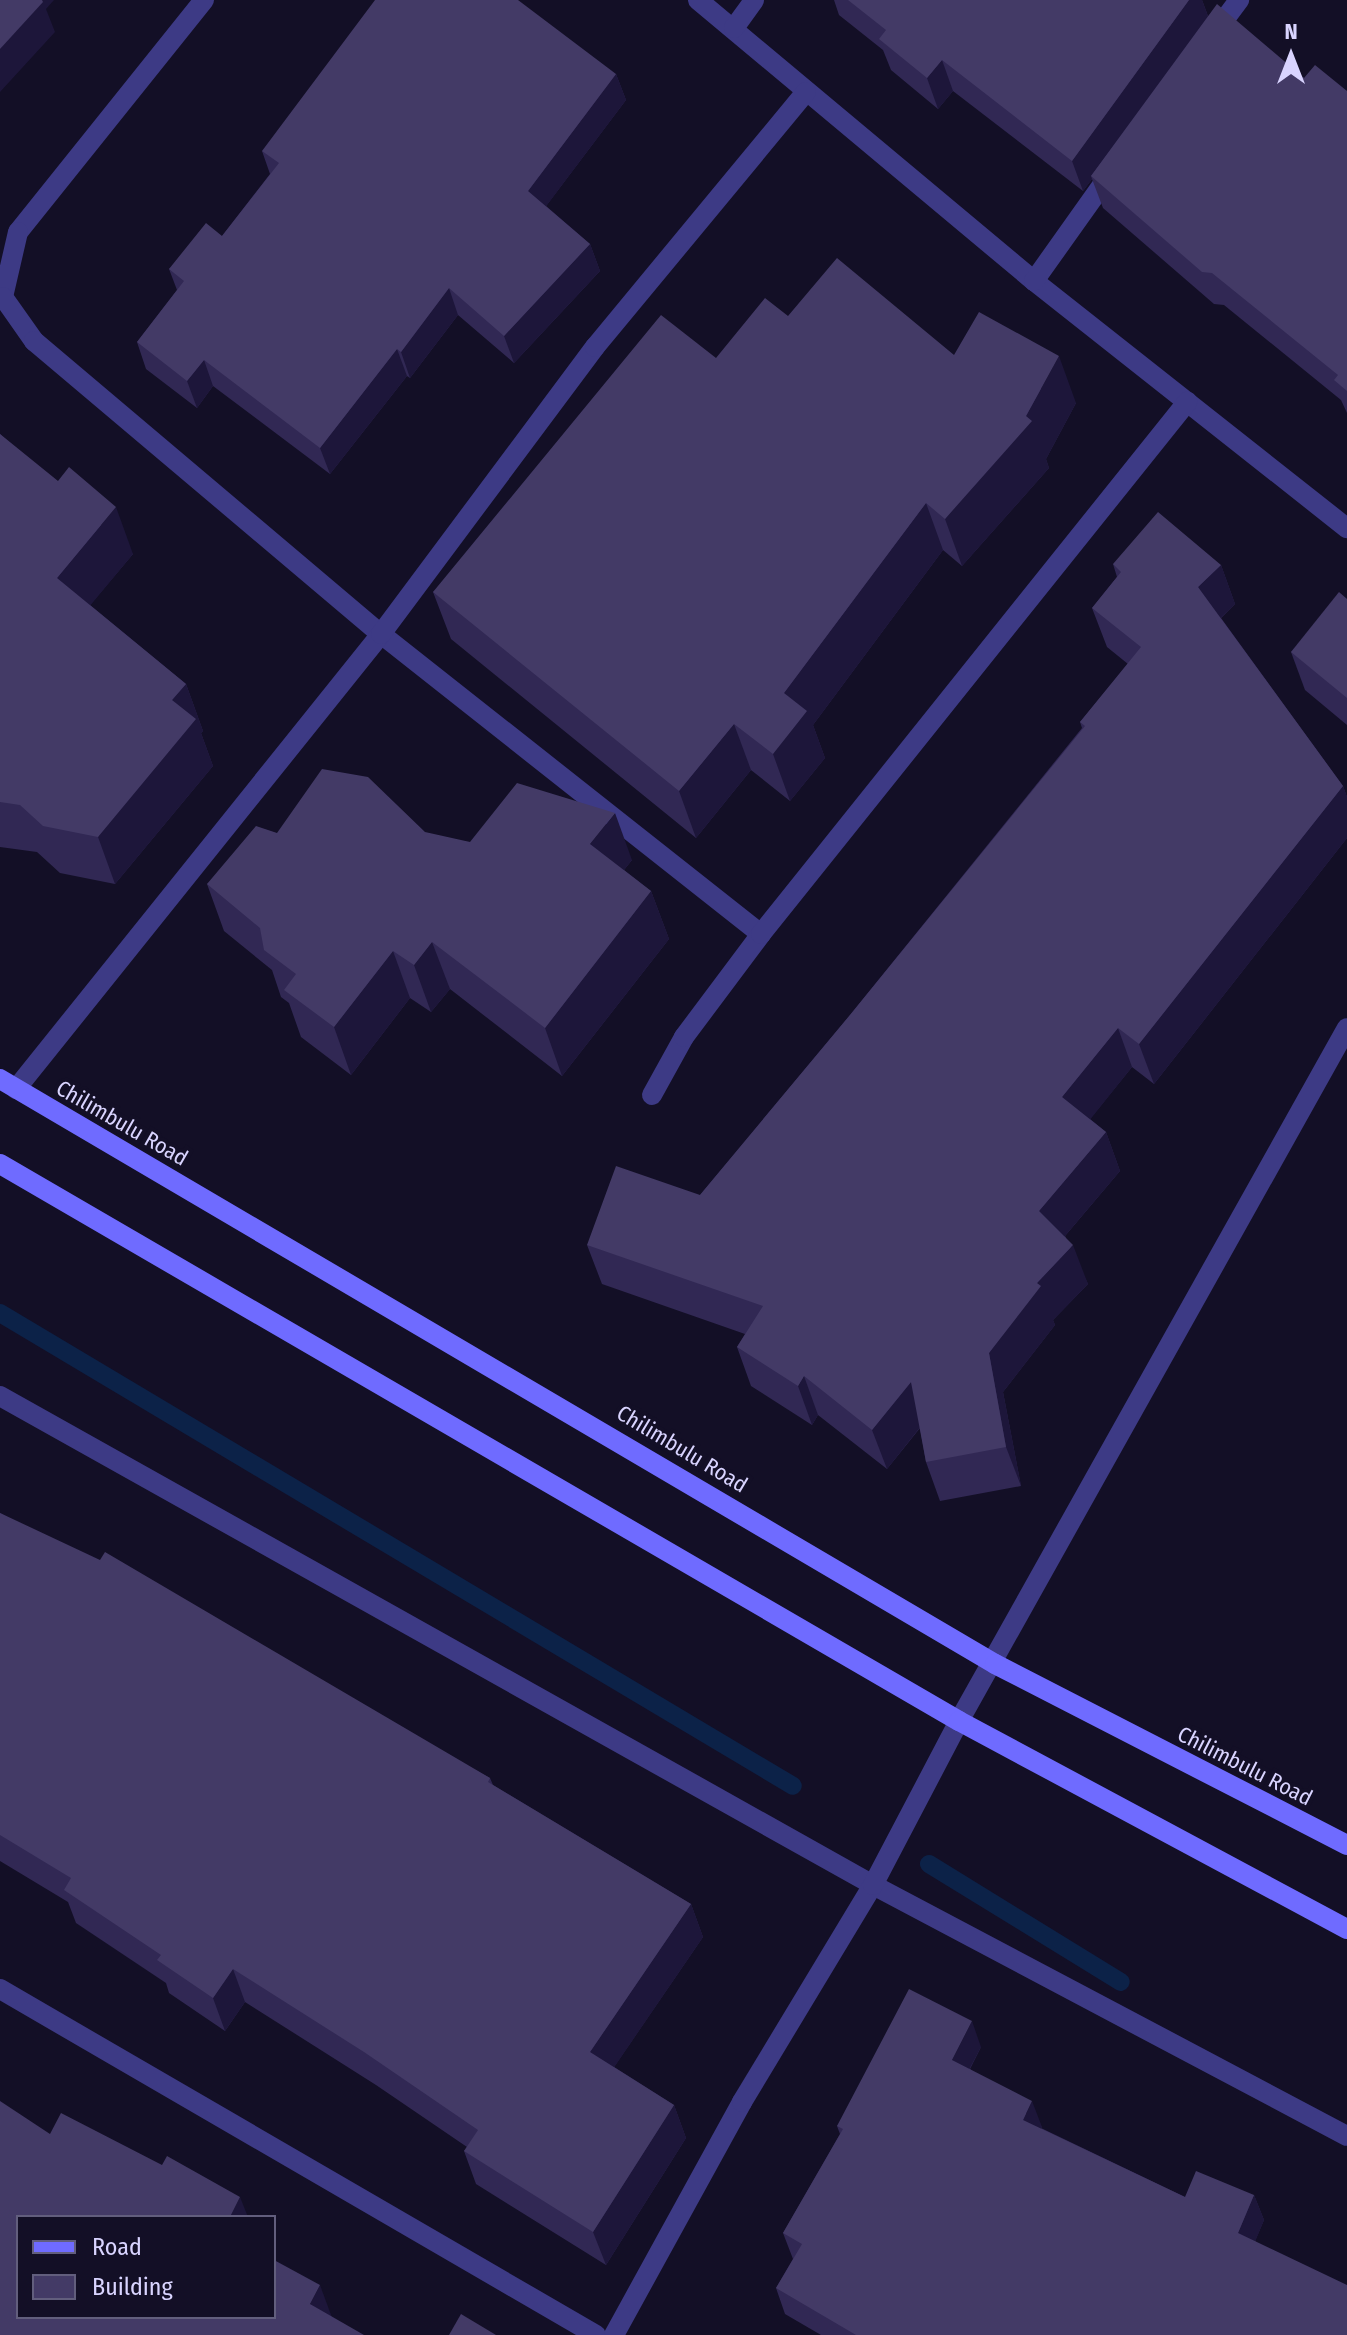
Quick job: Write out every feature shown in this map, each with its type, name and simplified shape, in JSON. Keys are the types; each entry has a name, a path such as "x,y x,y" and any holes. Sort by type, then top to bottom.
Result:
{"main road":[{"name":"Chilimbulu Road","path":"8,1084 995,1664 1347,1845"},
{"path":"0,1164 959,1721 1347,1929"}],"street":[{"path":"204,0 18,232 3,297 34,341 381,634 761,934"},
{"path":"698,0 1034,281 1347,528"},
{"path":"734,28 754,0"},
{"path":"1195,58 1239,0"},
{"path":"8,1084 381,634 595,347 806,92"},
{"path":"1034,281 1124,156"},
{"path":"652,1095 684,1037 761,934 1187,402"},
{"path":"614,2335 742,2102 873,1885 959,1721 995,1664 1347,1028"},
{"path":"0,1396 873,1885 1347,2136"},
{"path":"0,1989 596,2335"}],"building":[{"path":"0,0 43,2 0,49"},
{"path":"375,0 518,0 616,74 528,191 590,244 504,336 449,288 401,352 397,349 320,448 204,360 187,381 137,342 184,281 169,269 206,223 222,236 279,163 262,151"},
{"path":"848,0 1189,0 1072,161 942,60 927,78 879,39 886,30"},
{"path":"1217,4 1304,78 1315,65 1347,91 1347,391 1334,380 1338,375 1212,273 1202,272 1091,176"},
{"path":"837,258 954,355 979,312 1059,356 1026,416 1032,421 945,519 926,503 784,693 807,711 773,754 734,724 679,791 433,592 661,315 716,358 765,298 788,316"},
{"path":"0,434 58,481 69,467 116,507 57,578 186,684 172,700 196,719 98,837 43,826 20,805 0,802"},
{"path":"1158,512 1221,565 1198,587 1343,786 1139,1044 1118,1028 1062,1097 1106,1132 1039,1211 1073,1245 1037,1283 1041,1286 989,1353 1006,1447 926,1462 911,1382 872,1430 804,1376 798,1386 737,1347 763,1306 587,1245 616,1166 700,1195 1085,726 1080,722 1141,647 1092,608 1121,572 1113,564"},
{"path":"1339,592 1347,599 1347,698 1291,652"},
{"path":"322,769 368,777 425,832 470,842 517,783 615,813 590,844 651,891 545,1028 432,942 414,965 393,951 334,1027 284,990 296,974 264,950 260,928 207,884 256,826 277,833"},
{"path":"0,1513 100,1560 105,1552 490,1778 488,1782 691,1904 590,2052 674,2105 593,2232 464,2151 478,2130 364,2052 233,1969 213,1998 157,1960 161,1955 64,1890 71,1878 0,1835"},
{"path":"909,1989 972,2021 952,2060 1032,2101 1023,2120 1185,2197 1196,2171 1254,2195 1238,2233 1347,2285 1347,2335 856,2335 776,2288 802,2244 783,2233 843,2129 837,2126"},
{"path":"0,2101 50,2134 61,2113 162,2165 167,2156 240,2197 231,2215 16,2215 16,2319 276,2319 276,2261 320,2285 310,2304 364,2335 0,2335"},
{"path":"461,2314 496,2335 449,2335"}],"waterway":[{"path":"0,1313 793,1786"},
{"path":"929,1864 1121,1982"}]}
